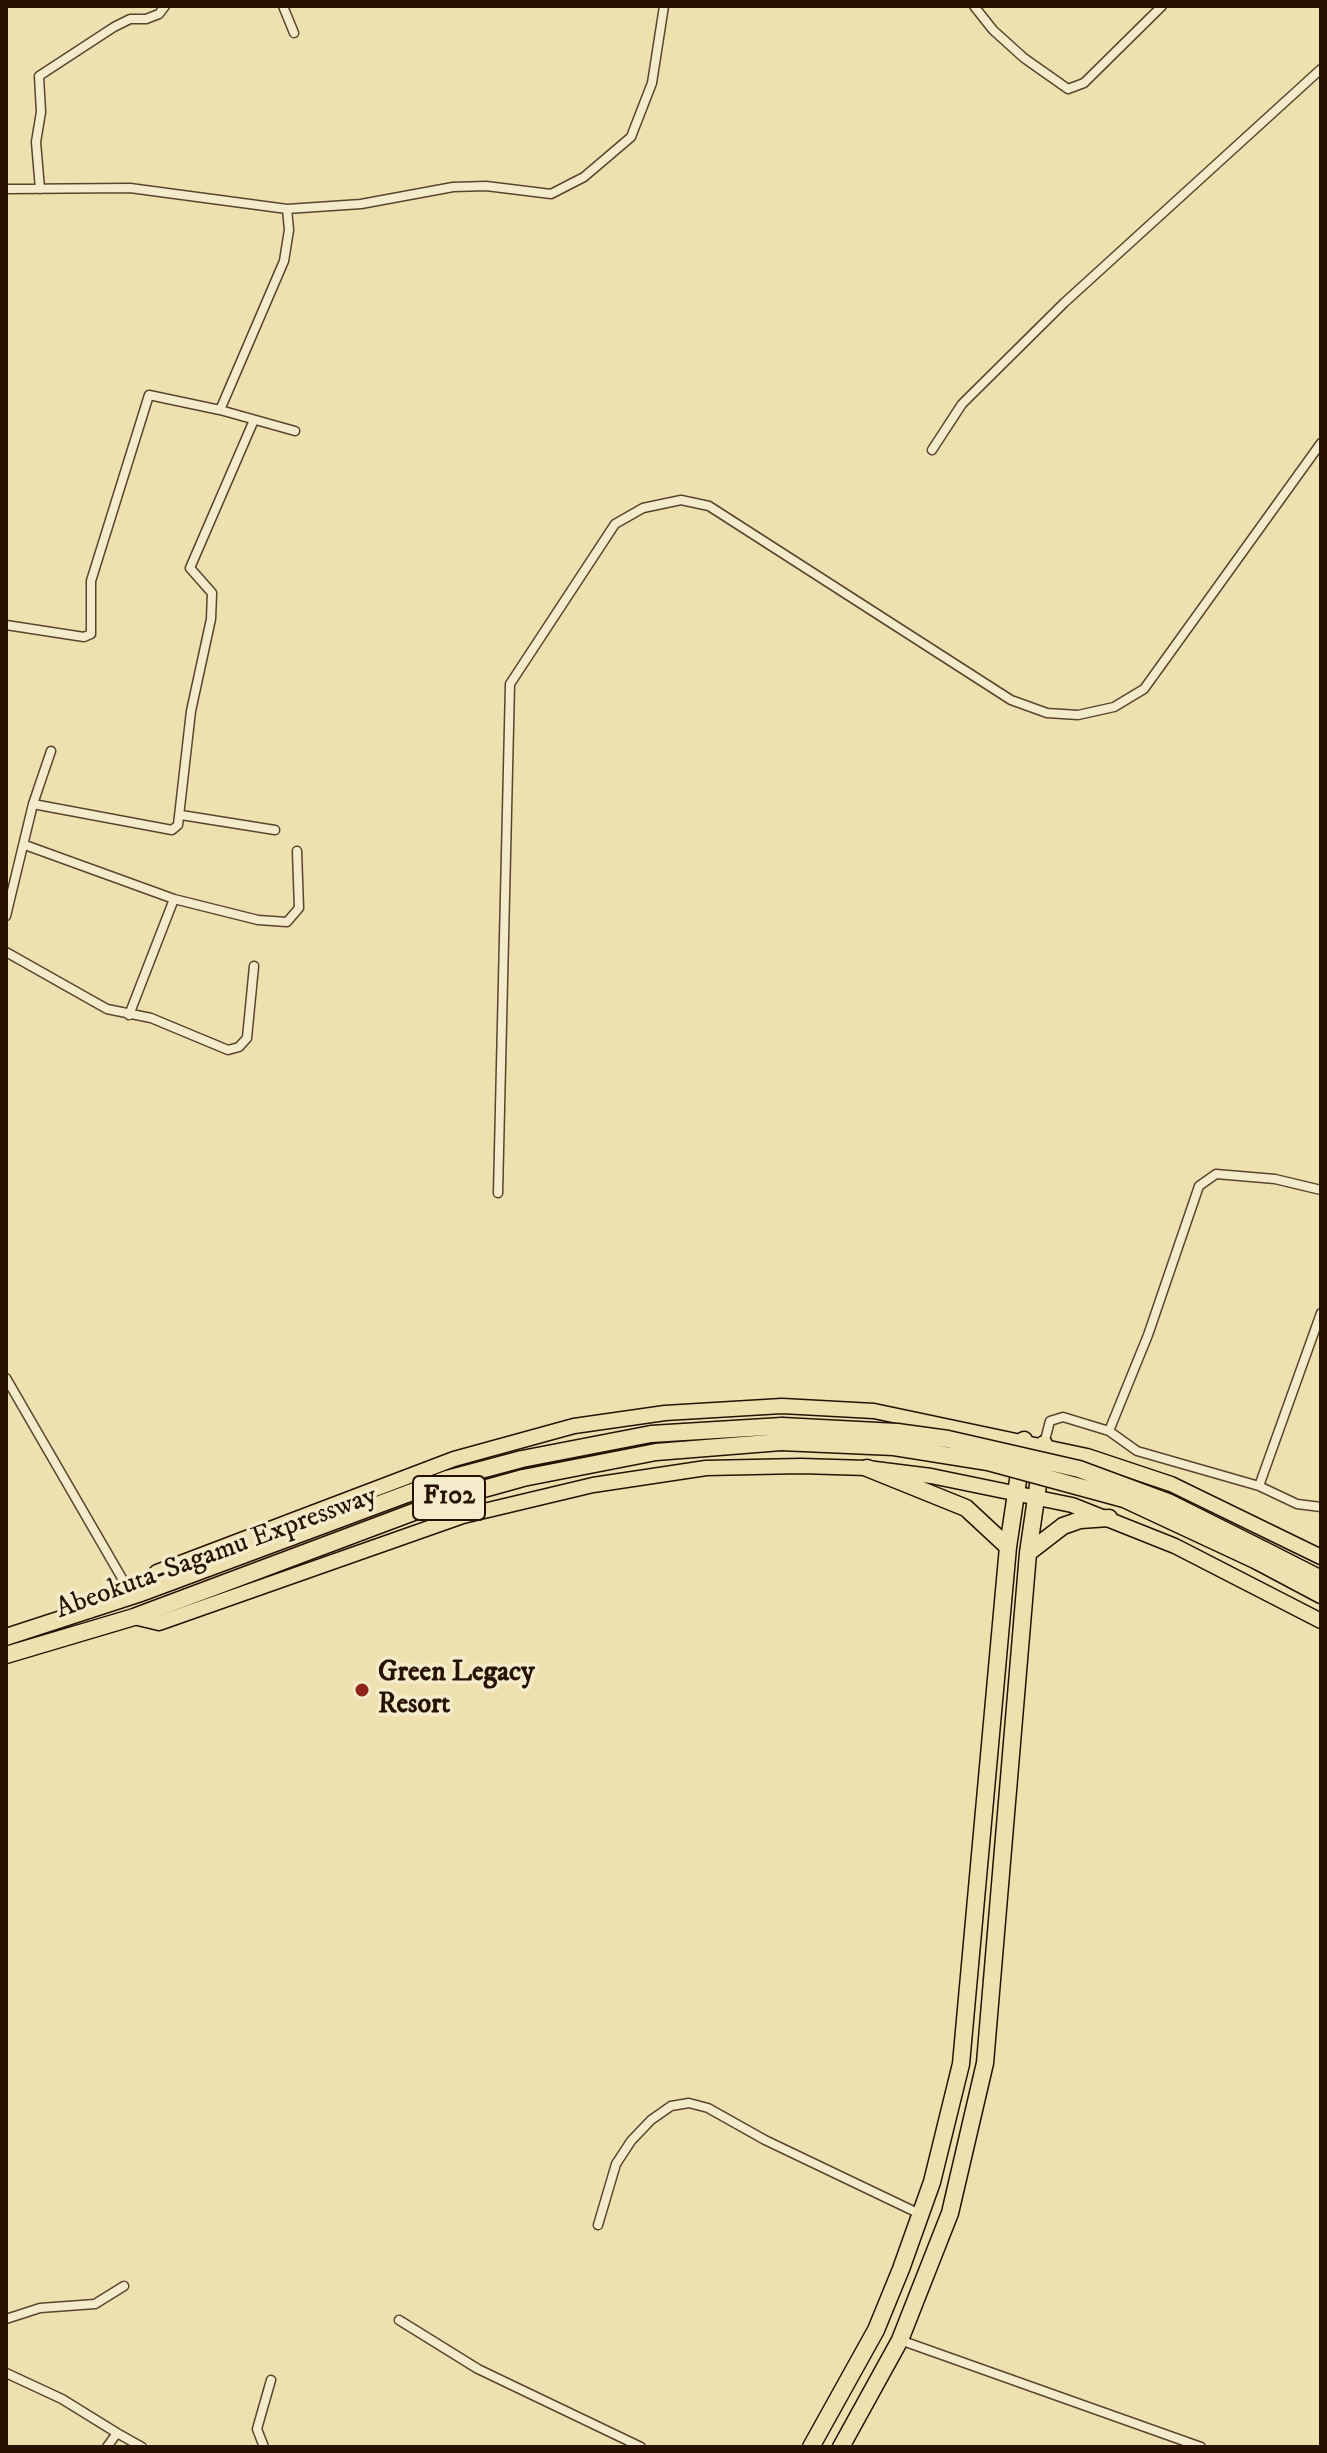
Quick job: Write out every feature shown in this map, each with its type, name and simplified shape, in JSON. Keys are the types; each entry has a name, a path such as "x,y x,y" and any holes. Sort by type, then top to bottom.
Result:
{"highway":[{"name":"Abeokuta-Sagamu Expressway","path":"6,1637 138,1594 447,1479 522,1459 651,1434 782,1434 894,1447 1003,1466 1124,1499 1321,1579"},
{"name":"Abeokuta-Sagamu Expressway","path":"6,1655 134,1617 451,1498 656,1452 782,1434"},
{"path":"811,2447 876,2330 922,2215 961,2064 1008,1547 1024,1440"},
{"path":"841,2447 900,2340 957,2188 985,2063 1028,1553 1044,1444"},
{"path":"867,1468 966,1508 1008,1547"},
{"path":"1028,1553 1063,1526 1109,1518"},
{"name":"Abeokuta-Sagamu Expressway","path":"1260,1556 1321,1595"},
{"path":"932,2182 957,2188"}],"main road":[{"path":"138,1594 157,1572 454,1459 574,1426 665,1413 782,1406 874,1411 1044,1444 1171,1484 1321,1557"},
{"path":"134,1617 159,1623 463,1516 593,1485 706,1468 867,1468 1035,1496 1109,1518 1175,1546 1321,1621"}],"street":[{"path":"40,189 36,142 41,112 39,76 114,27 130,19 146,19 159,14 165,6"},
{"path":"283,6 294,33"},
{"path":"6,189 130,188 287,209 361,204 453,187 486,186 551,194 566,189 631,137 652,83 664,6"},
{"path":"974,6 993,30 1024,58 1068,89 1084,83 1162,6"},
{"path":"932,450 962,404 1064,303 1321,69"},
{"path":"220,410 284,261 289,230 287,209"},
{"path":"6,625 84,637 91,634 91,581 149,395 220,410 295,431"},
{"path":"33,804 172,830 181,815 191,711 212,606 209,586 192,574 190,568 254,420"},
{"path":"498,1193 510,684 615,524 643,508 681,500 709,506 1011,700 1047,713 1078,715 1114,707 1144,689 1321,443"},
{"path":"6,916 33,804 51,751"},
{"path":"181,815 275,830"},
{"path":"25,845 174,899 258,920 287,922 299,908 297,851"},
{"path":"129,1015 174,899"},
{"path":"6,952 107,1009 151,1018 228,1050 239,1047 247,1038 254,966"},
{"path":"1109,1431 1148,1335 1199,1186 1216,1174 1275,1179 1321,1190"},
{"path":"1259,1486 1321,1313"},
{"path":"6,1378 127,1587 138,1594"},
{"path":"1044,1444 1050,1421 1063,1417 1109,1431 1137,1451 1259,1486 1297,1504 1321,1507"},
{"path":"598,2225 616,2164 631,2141 651,2120 671,2106 689,2103 708,2108 765,2140 922,2215"},
{"path":"6,2319 40,2308 95,2304 124,2286"},
{"path":"399,2320 478,2369 641,2447"},
{"path":"900,2340 1201,2447"},
{"path":"6,2373 62,2399 142,2447"},
{"path":"264,2447 257,2429 271,2380"},
{"path":"107,2447 117,2433"}],"place":[{"name":"Green Legacy Resort","path":"362,1690"}]}
